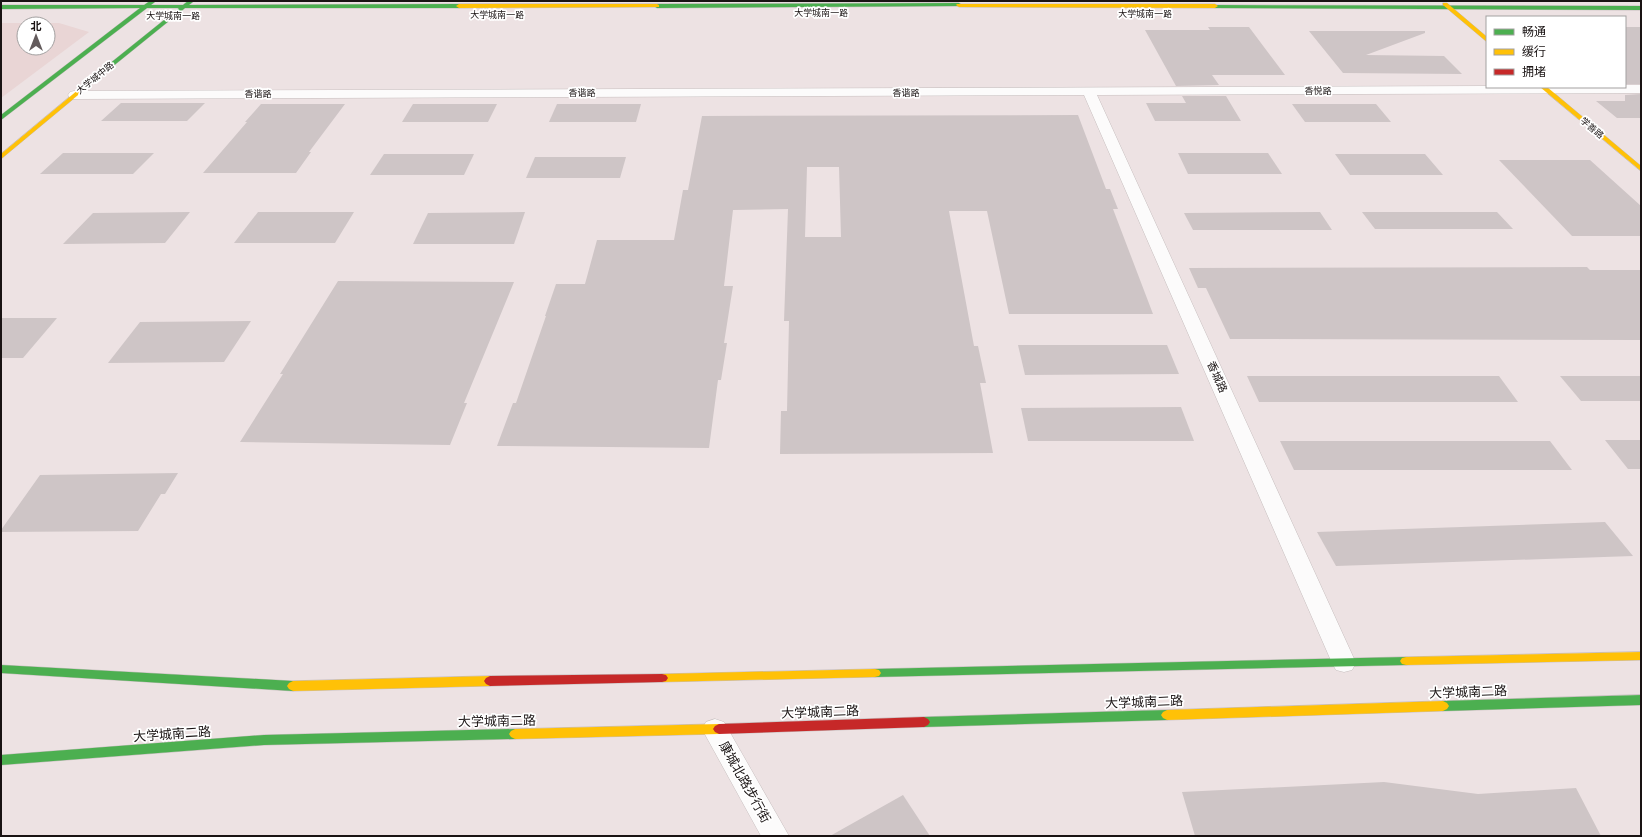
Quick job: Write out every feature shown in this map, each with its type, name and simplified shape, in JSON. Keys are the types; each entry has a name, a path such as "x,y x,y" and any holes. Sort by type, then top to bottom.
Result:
{"main road":[{"path":"1,118 153,1"},
{"path":"1442,1 1486,39"},
{"name":"大学城南一路","path":"1,7 145,7 187,4 1641,8"},
{"name":"大学城中路","path":"1,157 74,95 187,4"},
{"name":"大学城南一路","path":"338,16 870,6"},
{"name":"大学城南一路","path":"888,6 1457,15 1641,15"},
{"name":"大学城南一路","path":"117,16 187,16"},
{"name":"学善路","path":"1545,88 1641,169"},
{"path":"1,669 284,686 1641,656"},
{"name":"大学城南二路","path":"1,760 264,740 715,729 1641,700"}],"street":[{"name":"香悦路","path":"1090,92 1545,88 1641,89"},
{"name":"香谐路","path":"74,95 1090,92"},
{"name":"香城路","path":"1090,92 1344,663"},
{"name":"康城北路步行街","path":"715,729 775,836"}],"shaded area":[{"path":"1,23 16,23 16,56 56,56 56,23 89,32 1,98"}],"building":[{"path":"1208,27 1249,27 1285,75 1212,75 1219,85 1176,86 1145,30 1210,30"},
{"path":"1626,27 1641,27 1641,84 1626,84"},
{"path":"1309,31 1425,31 1425,33 1366,55 1444,56 1462,74 1343,73"},
{"path":"1641,94 1641,118 1617,118 1596,101 1625,101 1625,95"},
{"path":"1182,96 1226,96 1241,121 1155,121 1146,103 1186,103"},
{"path":"121,103 205,103 187,121 101,121"},
{"path":"261,104 345,104 309,152 311,152 296,173 203,173 247,122 245,122"},
{"path":"413,104 497,104 488,122 402,122"},
{"path":"557,104 641,104 636,122 549,122"},
{"path":"1292,104 1376,104 1391,122 1305,122"},
{"path":"1078,115 1106,189 1110,189 1118,209 1113,209 1153,314 1009,314 987,211 949,211 974,346 978,346 986,383 980,383 993,453 780,454 781,411 787,411 789,321 784,321 788,209 733,210 724,286 733,286 724,343 727,343 721,380 718,380 709,448 497,446 513,403 516,403 556,284 585,284 597,240 674,240 683,190 688,190 702,116","holes":["807,167 839,167 841,237 805,237"]},
{"path":"63,153 154,153 133,174 40,174"},
{"path":"1178,153 1268,153 1282,174 1188,174"},
{"path":"384,154 474,154 464,175 370,175"},
{"path":"1335,154 1425,154 1443,175 1350,175"},
{"path":"535,157 626,157 620,178 526,178"},
{"path":"1499,160 1590,160 1641,206 1641,236 1572,236"},
{"path":"190,212 165,243 63,244 93,213"},
{"path":"258,212 354,212 335,243 234,243"},
{"path":"525,212 514,244 413,244 428,213"},
{"path":"1320,212 1332,230 1193,230 1184,213"},
{"path":"1362,212 1497,212 1513,229 1375,229"},
{"path":"1587,267 1590,270 1641,270 1641,340 1230,339 1206,288 1198,288 1189,268"},
{"path":"338,281 514,282 464,403 467,403 450,445 240,442 283,374 280,374"},
{"path":"1,318 57,318 23,358 1,358"},
{"path":"251,321 224,362 108,363 140,322"},
{"path":"1018,345 1167,345 1179,374 1025,375"},
{"path":"1247,376 1499,376 1518,402 1259,402"},
{"path":"1560,376 1641,376 1641,401 1581,401"},
{"path":"1181,407 1194,441 1028,441 1021,408"},
{"path":"1605,440 1641,440 1641,469 1628,469"},
{"path":"1280,441 1550,441 1572,470 1294,470"},
{"path":"178,473 165,494 161,494 138,531 1,532 40,475"},
{"path":"1605,522 1633,556 1336,566 1317,532"},
{"path":"1384,782 1478,794 1576,788 1601,836 1195,836 1182,792"},
{"path":"903,795 930,836 830,836"}],"traffic: fast":[{"path":"1,118 153,1"},
{"path":"110,66 191,1"},
{"path":"657,6 959,5"},
{"path":"1,7 459,6"},
{"path":"1215,6 1641,8"},
{"path":"875,673 1406,661"},
{"path":"1,669 293,686"},
{"path":"1443,706 1641,700"},
{"path":"924,722 1167,715"},
{"path":"1,760 264,740 515,734"}],"traffic: slow":[{"path":"1445,4 1486,39"},
{"path":"959,5 1215,6"},
{"path":"459,6 657,6"},
{"path":"1,157 110,66"},
{"path":"1544,88 1641,169"},
{"path":"1406,661 1641,656"},
{"path":"662,678 875,673"},
{"path":"293,686 490,681"},
{"path":"1167,715 1443,706"},
{"path":"515,734 719,729"}],"traffic: jam":[{"path":"490,681 662,678"},
{"path":"719,729 924,722"}]}
